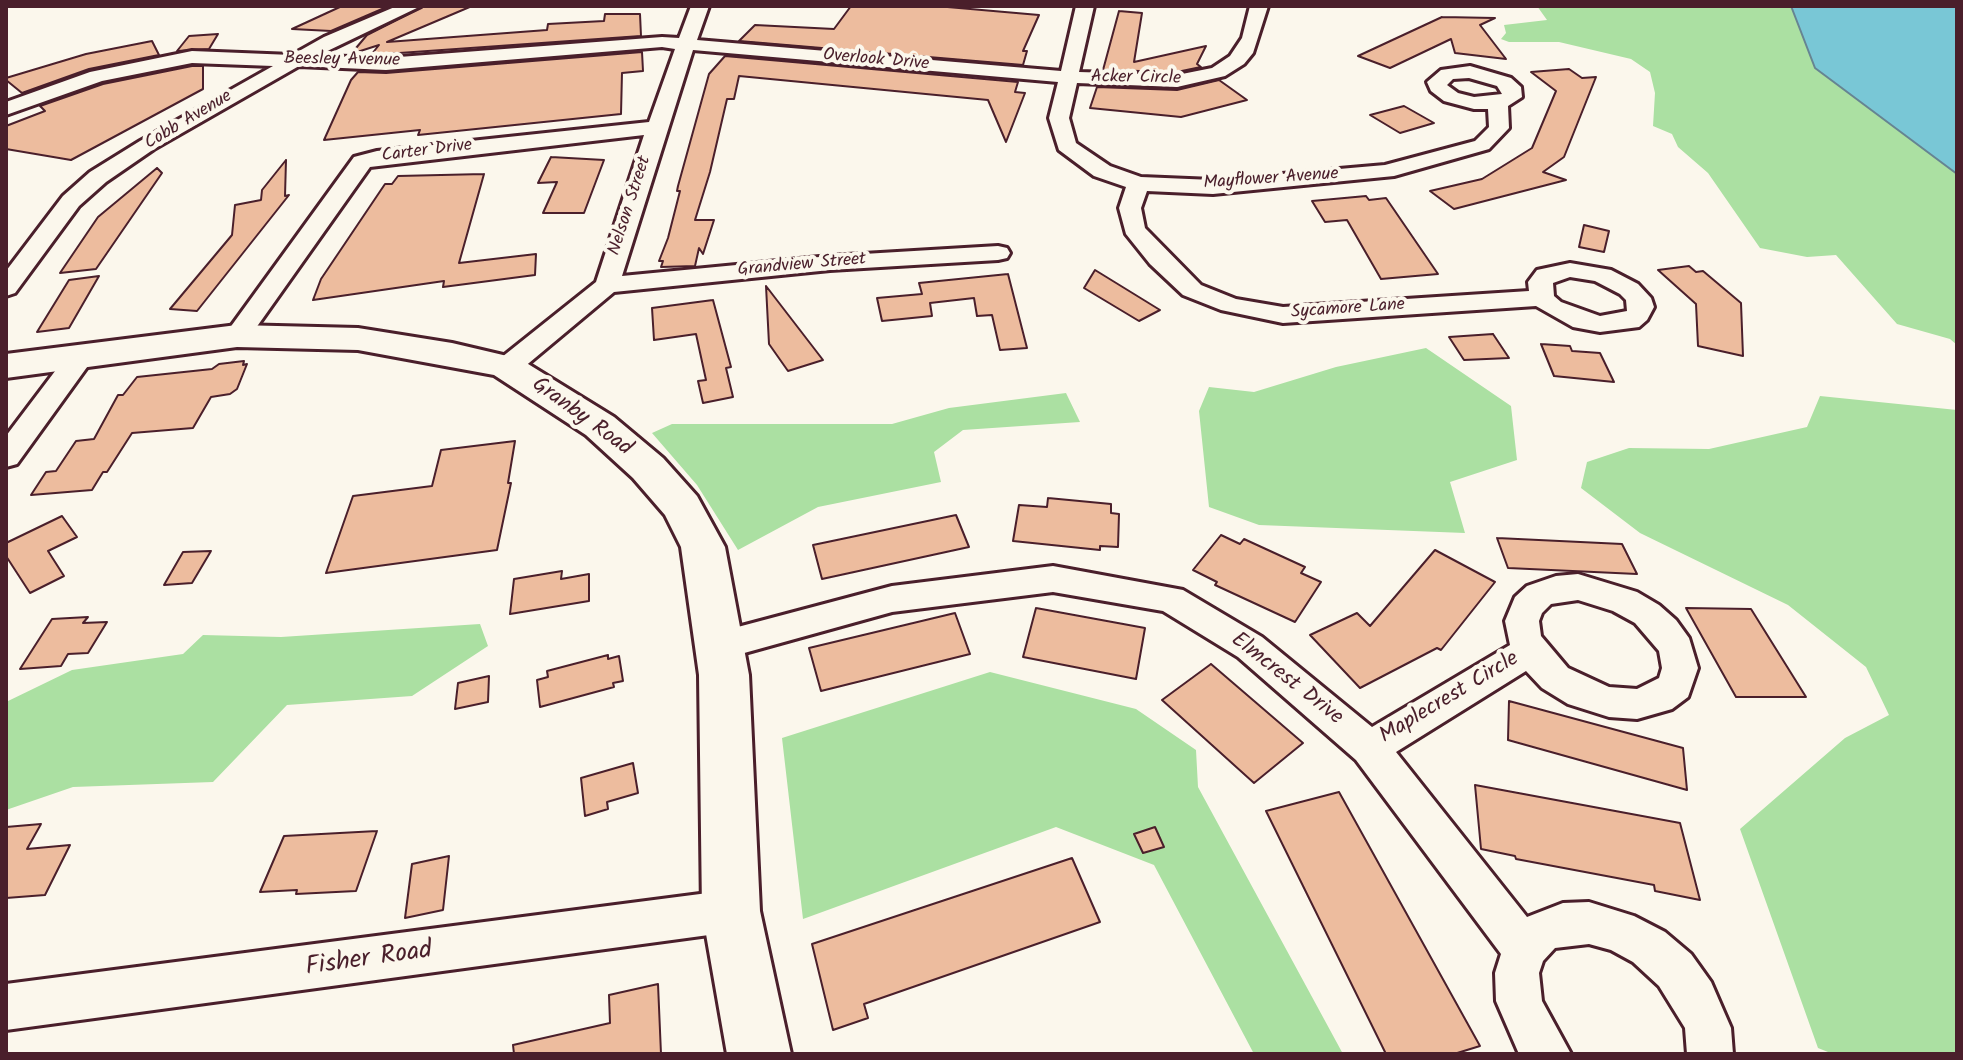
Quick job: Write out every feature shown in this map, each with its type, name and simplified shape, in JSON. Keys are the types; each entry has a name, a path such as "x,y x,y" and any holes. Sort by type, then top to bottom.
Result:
{"main road":[{"name":"Granby Road","path":"6,366 237,336 358,339 452,354 507,367 600,426 648,468 682,507 703,547 724,675 731,911 759,1054"}],"street":[{"name":"Cobb Avenue","path":"6,288 71,201 98,177 330,41 412,6"},
{"name":"Nelson Street","path":"507,367 607,285 657,127 700,6"},
{"name":"Mayflower Avenue","path":"1085,6 1059,118 1066,146 1102,171 1138,184 1213,187 1386,171 1482,145 1499,128 1498,103"},
{"name":"Acker Circle","path":"1067,77 1177,81 1218,72 1244,53 1259,6"},
{"name":"Beesley Avenue","path":"6,109 97,76 170,60 238,57 292,62 386,64 647,43 686,46"},
{"name":"Overlook Drive","path":"686,46 1067,77"},
{"name":"Carter Drive","path":"237,336 362,162 377,157 657,127"},
{"name":"Sycamore Lane","path":"1138,184 1130,208 1134,229 1159,259 1192,290 1230,305 1283,315 1542,298"},
{"name":"Grandview Street","path":"607,285 830,263 998,253"},
{"path":"6,457 81,356"},
{"name":"Elmcrest Drive","path":"719,646 892,599 1053,579 1171,599 1250,647 1370,748 1524,949"},
{"name":"Maplecrest Circle","path":"1370,748 1531,650"},
{"name":"Fisher Road","path":"6,1007 731,911"},
{"path":"1548,1054 1532,1033 1519,1001 1517,973 1524,949 1540,933 1563,924 1589,923 1619,931 1649,947 1675,970 1695,998 1708,1028 1710,1054"}],"green space":[{"path":"1537,6 1791,6 1816,68 1957,174 1957,345 1950,339 1897,324 1836,255 1807,257 1760,248 1708,173 1678,147 1672,134 1653,126 1655,93 1650,72 1631,59 1559,42 1509,42 1501,39 1506,33 1504,25 1547,20"},
{"path":"1426,348 1511,406 1517,460 1450,482 1465,533 1259,525 1209,507 1199,411 1209,387 1254,392 1336,367"},
{"path":"1066,393 1080,422 963,430 934,452 941,482 818,507 738,550 697,485 652,433 672,424 892,424 949,408"},
{"path":"1820,396 1957,410 1957,1054 1833,1054 1818,1048 1740,829 1845,738 1889,715 1866,667 1788,605 1640,533 1581,488 1587,462 1629,448 1709,449 1807,427"},
{"path":"480,624 488,646 412,696 287,705 213,782 73,787 6,810 6,702 72,670 183,654 203,635 281,637"},
{"path":"990,672 1136,709 1196,750 1198,787 1343,1054 1254,1054 1154,865 1056,827 803,919 782,738"}],"water":[{"path":"1791,6 1957,6 1957,174 1815,68"}],"building":[{"path":"342,6 389,6 331,31 292,29"},
{"path":"424,6 472,6 387,42 547,30 548,24 604,21 605,14 640,14 641,36 371,55 379,45 351,54 367,35"},
{"path":"851,6 936,6 1039,15 1023,51 1027,51 1023,65 739,41 755,25 834,29"},
{"path":"1119,11 1142,13 1134,62 1206,46 1197,64 1201,67 1177,72 1103,70"},
{"path":"1442,17 1495,18 1480,25 1506,59 1455,53 1451,39 1390,68 1358,56"},
{"path":"218,34 209,49 177,51 189,36"},
{"path":"152,41 159,55 89,69 22,93 6,80 86,54"},
{"path":"642,52 643,71 622,73 621,114 418,135 420,130 324,140 351,80 358,72 386,73"},
{"path":"725,56 1018,82 1015,92 1025,93 1006,142 988,100 739,76 734,99 727,99 695,220 714,220 703,254 699,248 695,266 661,267 663,261 659,261 668,238 680,191 677,191 678,186 709,74"},
{"path":"203,66 203,89 71,160 6,149 6,126 45,111 40,106 103,84"},
{"path":"1569,69 1582,78 1596,77 1564,157 1543,172 1566,180 1454,209 1430,191 1482,179 1532,148 1556,91 1531,72"},
{"path":"1219,80 1247,100 1181,117 1090,108 1097,87 1177,90"},
{"path":"1404,106 1434,123 1400,133 1370,115"},
{"path":"551,157 604,160 584,213 543,213 557,182 538,183"},
{"path":"286,160 285,196 289,195 197,311 170,309 232,235 235,205 261,200 262,190"},
{"path":"157,168 162,173 96,269 60,273 98,217"},
{"path":"484,174 459,263 536,254 535,275 443,287 444,281 313,300 321,279 385,184 392,184 398,176"},
{"path":"1366,196 1369,200 1386,198 1438,274 1381,279 1347,220 1325,222 1312,201"},
{"path":"1584,225 1609,231 1604,252 1579,247"},
{"path":"1689,266 1696,272 1703,271 1741,303 1743,356 1698,346 1696,304 1658,270"},
{"path":"1095,270 1160,310 1139,321 1084,288"},
{"path":"1008,274 1027,348 1000,350 992,315 977,316 974,298 930,303 932,316 882,321 877,298 922,294 919,283"},
{"path":"99,276 69,328 37,332 69,280"},
{"path":"766,286 823,360 788,371 769,344"},
{"path":"713,300 731,367 726,368 733,397 703,403 698,381 706,380 696,334 654,340 652,308"},
{"path":"1493,334 1509,358 1464,360 1449,337"},
{"path":"1541,344 1600,353 1614,382 1554,376"},
{"path":"244,361 243,365 247,364 237,389 230,394 211,397 193,428 132,433 92,490 31,495 46,472 56,471 76,441 94,439 118,395 123,395 137,377 212,369 219,364"},
{"path":"515,441 508,483 511,483 497,550 326,573 353,496 432,486 441,450"},
{"path":"1048,498 1111,504 1111,513 1119,514 1118,547 1100,546 1100,550 1013,541 1019,505 1047,507"},
{"path":"956,515 969,547 822,579 813,545"},
{"path":"62,516 77,537 48,551 64,576 30,593 6,556 6,543"},
{"path":"1221,535 1240,544 1244,539 1305,567 1301,573 1321,582 1295,622 1215,585 1217,582 1193,570"},
{"path":"1497,538 1622,544 1637,574 1508,568"},
{"path":"1435,550 1495,582 1441,650 1437,648 1360,688 1310,635 1357,613 1370,626"},
{"path":"211,551 192,583 164,585 183,552"},
{"path":"562,571 561,579 589,574 589,601 510,614 514,579"},
{"path":"1036,608 1145,628 1136,679 1023,657"},
{"path":"1686,608 1751,609 1806,697 1736,697"},
{"path":"955,613 970,654 821,691 809,648"},
{"path":"88,617 83,623 107,622 88,653 68,654 61,666 20,669 52,619"},
{"path":"608,655 608,659 619,656 623,681 613,683 614,687 540,707 537,680 548,677 547,671"},
{"path":"1211,664 1303,743 1254,783 1162,700"},
{"path":"489,676 488,702 455,709 458,683"},
{"path":"1509,701 1683,748 1687,790 1508,740"},
{"path":"633,763 638,793 607,802 608,809 585,816 581,778"},
{"path":"1475,785 1680,823 1700,900 1655,891 1654,885 1516,859 1515,856 1481,849"},
{"path":"1339,792 1480,1046 1454,1054 1386,1054 1266,811"},
{"path":"41,824 27,849 70,845 45,895 6,898 6,827"},
{"path":"1155,827 1164,847 1143,853 1134,834"},
{"path":"377,831 356,891 260,892 284,836"},
{"path":"449,856 443,910 405,918 412,864"},
{"path":"1072,858 1100,922 864,1004 868,1018 833,1030 812,944"},
{"path":"658,984 661,1054 514,1054 513,1045 610,1023 609,995"}]}
